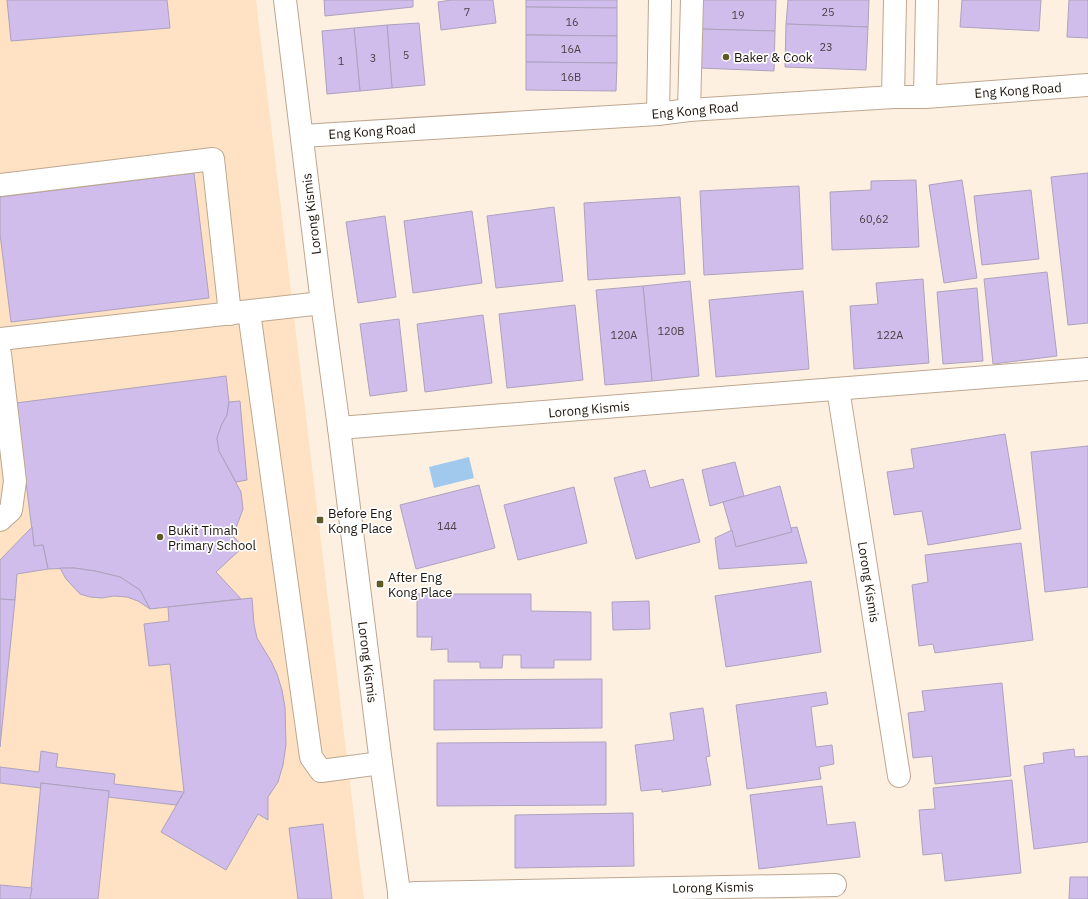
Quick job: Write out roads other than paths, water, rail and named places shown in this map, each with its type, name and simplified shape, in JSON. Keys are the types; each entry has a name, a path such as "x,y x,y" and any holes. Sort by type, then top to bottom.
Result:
{"street":[{"name":"Lorong Kismis","path":"285,0 322,303 381,763 400,897 416,892 835,885"},
{"path":"658,114 660,0"},
{"path":"689,110 692,0"},
{"path":"892,97 895,0"},
{"path":"925,97 927,0"},
{"name":"Eng Kong Road","path":"302,136 658,114 689,110 892,97 925,97 1088,84"},
{"path":"0,184 213,159 311,757 321,770 381,763"},
{"path":"0,339 322,303"},
{"path":"0,354 15,482 11,510 0,520"},
{"name":"Lorong Kismis","path":"339,428 1088,369"},
{"name":"Lorong Kismis","path":"838,389 899,776"}],"water":[{"path":"469,457 474,478 434,488 429,467"}],"place":[{"name":"Baker & Cook","path":"726,57"},
{"name":"Before Eng Kong Place","path":"320,520"},
{"name":"Bukit Timah Primary School","path":"160,537"},
{"name":"After Eng Kong Place","path":"380,584"}]}
